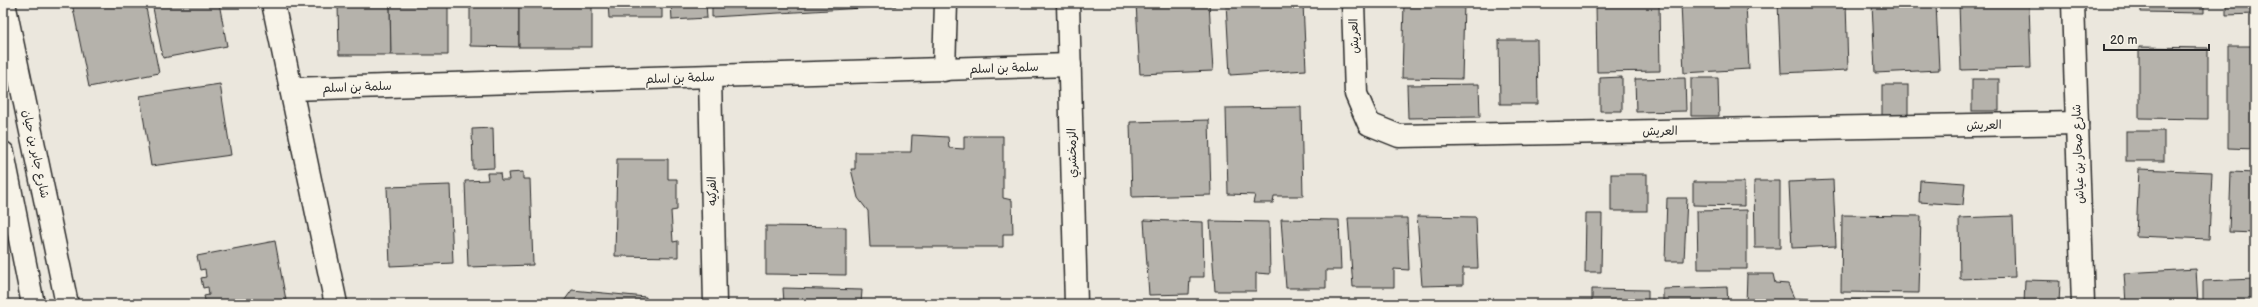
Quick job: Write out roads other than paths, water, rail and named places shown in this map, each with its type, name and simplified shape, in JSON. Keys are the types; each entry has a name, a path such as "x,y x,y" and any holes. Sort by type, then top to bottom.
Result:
{"street":[{"name":"شارع جابر بن حيان","path":"4,3 67,304"},
{"path":"273,3 336,304"},
{"path":"944,70 946,3"},
{"name":"الزمخشري","path":"1068,3 1076,304"},
{"name":"العريش","path":"1353,3 1356,94 1368,124 1400,136 2077,123"},
{"name":"شارع صحار بن عياش","path":"2073,3 2083,304"},
{"name":"سلمة بن اسلم","path":"291,89 1070,65"},
{"name":"الفركيه","path":"710,77 715,304"},
{"path":"3,153 33,304"}]}
